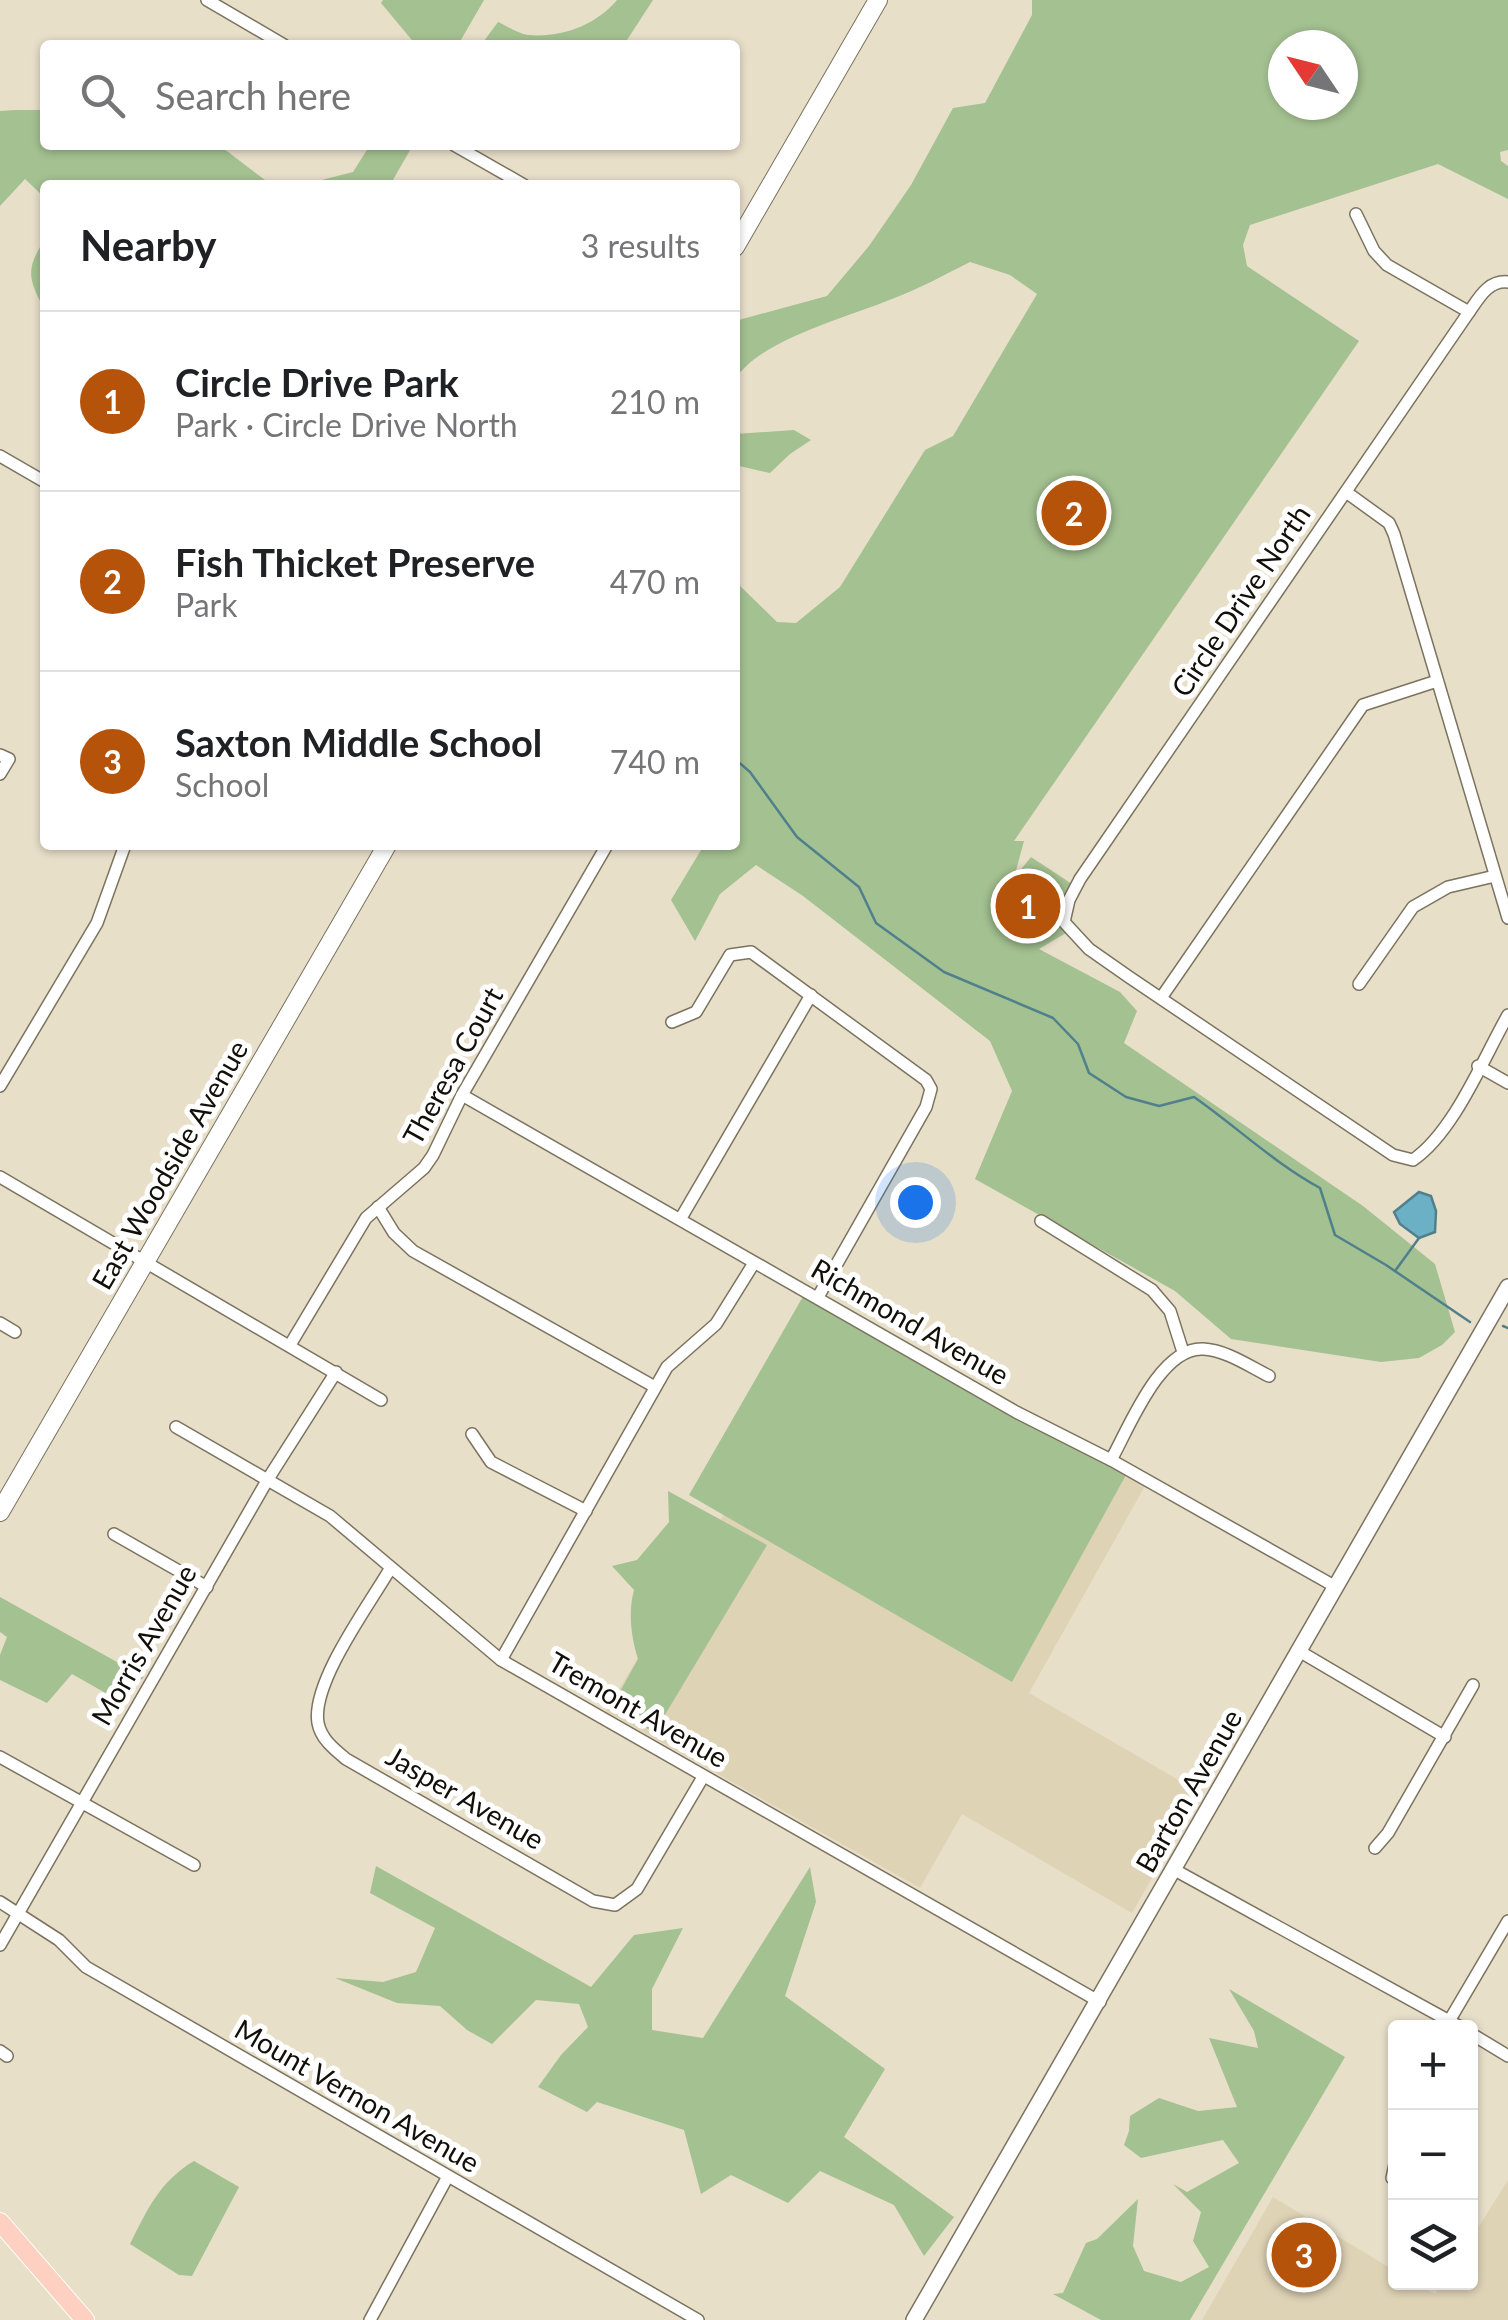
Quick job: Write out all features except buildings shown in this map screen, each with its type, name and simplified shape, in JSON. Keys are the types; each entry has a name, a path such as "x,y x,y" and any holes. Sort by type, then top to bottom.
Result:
{"main road":[{"path":"740,238 878,0"},
{"name":"East Woodside Avenue","path":"0,1512 384,850"},
{"path":"0,2222 85,2320"}],"street":[{"path":"208,0 276,40"},
{"path":"463,150 515,180"},
{"path":"1356,214 1374,251 1388,265 1469,312"},
{"name":"Circle Drive North","path":"1161,998 1073,935 1064,922 1069,900 1469,312 1484,291 1499,281 1508,282"},
{"path":"0,456 40,479"},
{"path":"1346,492 1388,522 1394,534 1508,918"},
{"path":"1436,681 1363,704 1161,998 1393,1155 1412,1160 1430,1148 1445,1129 1508,1016"},
{"path":"0,774 4,757"},
{"path":"0,1086 97,923 122,850"},
{"name":"Theresa Court","path":"290,1345 366,1218 424,1168 604,850"},
{"path":"1359,984 1413,908 1448,887 1495,876"},
{"path":"672,1022 696,1012 723,964 739,952 751,952 916,1071 931,1089 926,1107 818,1297"},
{"path":"681,1218 811,996"},
{"path":"1478,1066 1508,1082"},
{"name":"Richmond Avenue","path":"462,1095 1016,1412 1336,1587"},
{"path":"0,1177 381,1400"},
{"path":"378,1206 394,1233 413,1251 655,1387"},
{"path":"1041,1221 1152,1290 1170,1311 1184,1352"},
{"path":"502,1660 655,1387 676,1358 716,1324 754,1262"},
{"name":"Barton Avenue","path":"914,2320 1508,1286"},
{"path":"0,1323 15,1332"},
{"path":"1110,1460 1157,1378 1168,1363 1184,1352 1201,1348 1220,1352 1269,1376"},
{"name":"Morris Avenue","path":"0,1945 268,1479 336,1372"},
{"name":"Tremont Avenue","path":"176,1427 330,1516 502,1660 1100,2002"},
{"path":"472,1434 491,1462 586,1512"},
{"path":"114,1534 207,1587"},
{"name":"Jasper Avenue","path":"390,1569 324,1680 317,1701 322,1735 346,1759 593,1901 615,1906 637,1889 703,1777"},
{"path":"1298,1651 1444,1736"},
{"path":"1375,1848 1388,1833 1473,1685"},
{"path":"0,1757 194,1865"},
{"path":"1173,1869 1440,2020"},
{"name":"Mount Vernon Avenue","path":"0,1902 60,1940 86,1967 698,2320"},
{"path":"1449,2020 1508,1921"},
{"path":"1478,2038 1508,2056"},
{"path":"370,2320 448,2178"}],"shaded area":[{"path":"1126,1475 1145,1486 1029,1693 1201,1793 1132,1913 962,1814 920,1888 606,1711 724,1514 1012,1681"},
{"path":"1508,2180 1508,2320 1202,2320 1273,2197 1388,2267 1388,2290 1428,2290 1435,2294 1438,2290 1478,2290 1478,2228"}],"green space":[{"path":"484,0 461,40 412,40 381,3"},
{"path":"617,0 653,0 627,40 485,40 498,22 524,34 553,34 589,23"},
{"path":"1032,0 1508,0 1508,150 1500,152 1501,161 1508,166 1508,199 1438,164 1250,225 1243,245 1247,266 1359,341 1014,841 1024,841 1014,878 1031,857 1072,884 1060,920 1066,933 1039,949 1120,992 1137,1011 1124,1043 1363,1206 1435,1264 1455,1332 1419,1358 1381,1362 1231,1339 1175,1291 975,1179 1012,1091 990,1041 803,896 756,865 720,894 695,941 671,900 701,850 740,850 740,586 777,622 796,623 840,587 925,450 953,436 1037,294 1010,275 970,262 902,295 783,342 763,353 740,374 740,320 827,296 869,246 911,185 953,108 985,103 1032,15"},
{"path":"40,110 40,150 226,150 265,180 40,180 40,193 25,179 0,206 0,111"},
{"path":"367,150 410,150 393,180 322,180 353,172"},
{"path":"40,248 40,300 31,274"},
{"path":"794,430 811,440 770,473 740,466 740,434"},
{"path":"805,1293 1126,1475 1012,1682 689,1495"},
{"path":"668,1491 767,1545 654,1733 612,1706 638,1659 631,1624 634,1590 612,1566 637,1560 669,1522"},
{"path":"0,1597 144,1677 118,1700 72,1674 47,1703 0,1680 0,1655 7,1637 0,1632"},
{"path":"376,1866 591,1987 634,1935 683,1928 652,1989 652,2030 703,2038 810,1867 816,1902 785,1996 885,2069 844,2137 954,2217 924,2256 894,2205 820,2171 788,2203 731,2175 701,2194 684,2130 597,2102 587,2112 538,2087 588,2027 579,2004 536,2000 492,2044 467,2030 440,2006 397,2003 335,1978 383,1982 416,1972 435,1928 370,1893"},
{"path":"1229,1989 1345,2057 1190,2320 1101,2320 1053,2294 1063,2293 1086,2243 1097,2239 1138,2199 1133,2246 1144,2271 1181,2282 1209,2267 1193,2241 1201,2212 1173,2184 1187,2192 1239,2163 1223,2140 1141,2158 1124,2145 1130,2116 1159,2098 1198,2111 1237,2107 1209,2038 1258,2048 1254,2031"},
{"path":"194,2161 239,2187 192,2276 179,2275 130,2244 163,2187"}],"water":[{"path":"1419,1192 1431,1196 1436,1211 1435,1232 1419,1238 1400,1224 1394,1212"}],"waterway":[{"path":"740,763 797,837 859,887 876,923 944,972 1053,1018 1078,1044 1089,1073 1126,1097 1159,1106 1194,1097 1320,1188 1335,1235 1470,1322"},
{"path":"1395,1271 1419,1238"},
{"path":"1503,1326 1508,1328"}],"place":[{"name":"Fish Thicket Preserve","path":"1074,513"},
{"name":"Circle Drive Park","path":"1028,906"},
{"name":"Saxton Middle School","path":"1304,2255"}]}
